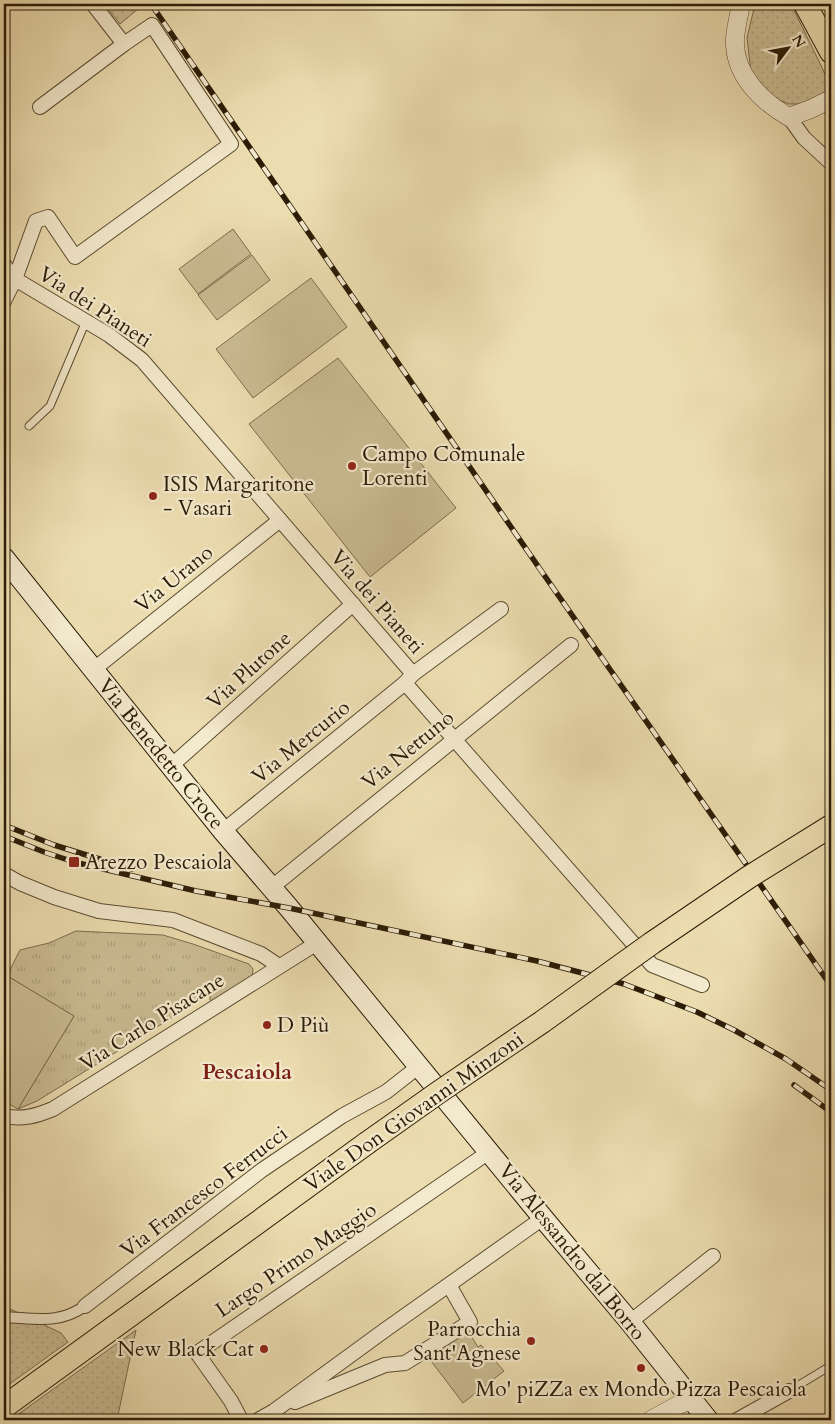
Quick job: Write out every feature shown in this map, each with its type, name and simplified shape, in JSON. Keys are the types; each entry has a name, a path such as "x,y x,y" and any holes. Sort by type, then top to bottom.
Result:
{"main road":[{"path":"805,4 831,52"},
{"name":"Via Benedetto Croce","path":"4,558 223,831 272,887 435,1086"},
{"name":"Viale Don Giovanni Minzoni","path":"4,1407 368,1143 652,943 749,877 831,826"},
{"name":"Via Alessandro dal Borro","path":"435,1086 630,1322 708,1420"}],"street":[{"path":"93,4 124,44"},
{"path":"741,4 735,39 738,62 756,92 772,107 789,117 804,138 831,163"},
{"path":"4,300 15,279 36,221 48,217 75,257 231,144 152,25 40,107"},
{"path":"789,117 831,99"},
{"path":"4,265 15,279"},
{"name":"Via dei Pianeti","path":"15,279 109,335 142,360 353,604 454,739 652,965 702,985"},
{"name":"Via Urano","path":"93,670 280,520"},
{"name":"Via Plutone","path":"171,766 353,604"},
{"name":"Via Mercurio","path":"223,831 409,679 500,609"},
{"name":"Via Nettuno","path":"272,887 571,645"},
{"path":"4,874 54,897 99,911 173,920 261,954 279,966"},
{"name":"Via Carlo Pisacane","path":"4,1116 20,1118 36,1116 53,1109 317,943"},
{"name":"Via Francesco Ferrucci","path":"4,1317 48,1320 73,1315 262,1170 342,1116 386,1092 418,1066"},
{"name":"Largo Primo Maggio","path":"246,1420 241,1420 231,1401 195,1354 489,1152"},
{"path":"258,1420 274,1411 543,1218"},
{"path":"630,1322 713,1256"},
{"path":"274,1411 385,1365 405,1363 470,1322 449,1285"},
{"path":"662,1418 673,1398 677,1382"},
{"path":"737,1420 789,1391"},
{"path":"662,1418 691,1401"}],"lane":[{"path":"29,426 50,406 86,321"},
{"path":"789,1391 827,1368"}],"green space":[{"path":"104,4 144,4 120,24"},
{"path":"755,4 791,4 831,86 831,90 822,97 800,104 789,104 769,96 751,72 747,38"},
{"path":"233,229 251,254 198,294 179,269"},
{"path":"252,255 270,280 217,320 198,295"},
{"path":"311,278 347,327 253,398 216,349"},
{"name":"Campo Comunale Lorenti","path":"338,358 456,508 370,577 249,424"},
{"path":"76,931 163,935 249,964 253,969 252,978 215,1001 210,1000 210,994 37,1101 18,1109 74,1016 9,977 11,968 20,950 49,943"},
{"path":"4,974 74,1016 18,1109 4,1101"},
{"path":"4,1306 61,1333 68,1342 4,1388"},
{"path":"136,1330 117,1420 10,1420"},
{"path":"468,1331 478,1347 481,1345 504,1371 463,1403 428,1357"}],"railway":[{"path":"151,4 542,572 831,986"},
{"path":"4,825 54,845 132,869"},
{"path":"4,836 74,862 196,891 289,908 537,961 624,984 697,1012 734,1030 786,1059 831,1090"},
{"path":"794,1085 831,1112"}],"place":[{"name":"Campo Comunale Lorenti","path":"352,466"},
{"name":"ISIS Margaritone - Vasari","path":"153,496"},
{"name":"Arezzo Pescaiola","path":"74,862"},
{"name":"D Più","path":"267,1025"},
{"name":"Parrocchia Sant'Agnese","path":"531,1341"},
{"name":"New Black Cat","path":"264,1349"},
{"name":"Mo' piZZa ex Mondo Pizza Pescaiola","path":"641,1368"}],"district":[{"name":"Pescaiola","path":"247,1072"}]}
